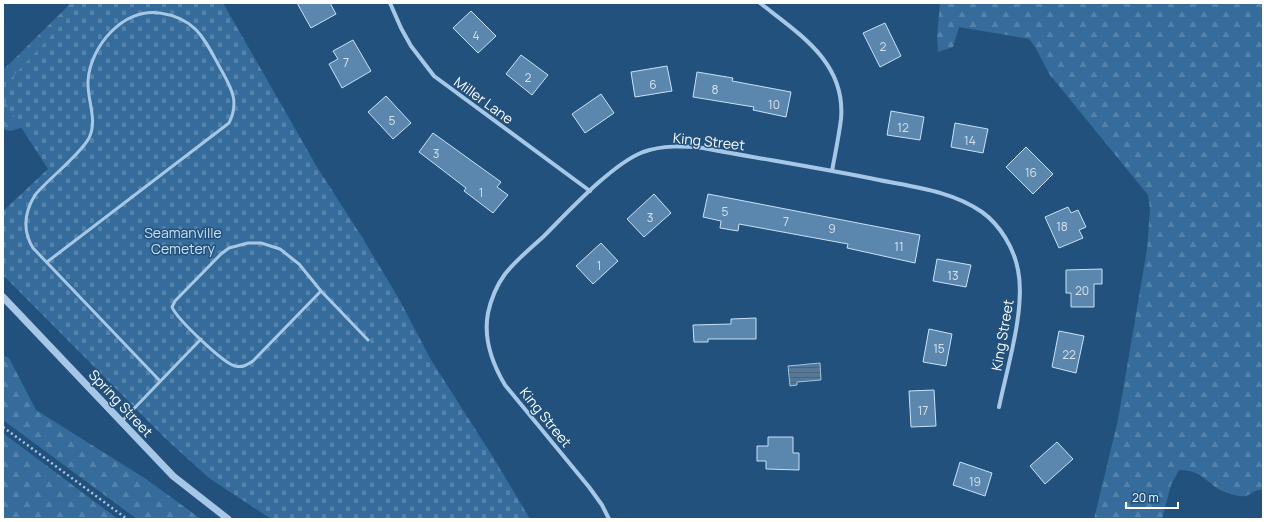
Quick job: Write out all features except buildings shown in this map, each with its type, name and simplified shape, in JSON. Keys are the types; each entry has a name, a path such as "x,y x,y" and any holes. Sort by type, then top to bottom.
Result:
{"street":[{"name":"Miller Lane","path":"390,3 411,46 434,76 590,191"},
{"path":"760,3 812,46 833,73 840,105 841,119 832,171"},
{"name":"King Street","path":"609,519 602,505 589,487 505,385 491,356 486,330 491,302 506,274 590,191 632,157 658,148 671,146 703,148 832,171 944,194 983,212 998,228 1008,242 1016,262 1020,282 1020,299 999,407"},
{"name":"Spring Street","path":"3,297 173,476 228,519"}],"lane":[{"path":"47,262 230,123 236,108 233,93 202,35 193,26 183,20 169,14 154,12 130,17 115,28 96,54 88,79 93,123 90,137 82,148 35,195 26,214 26,232 28,240 47,262 160,381"},
{"path":"321,291 248,365 237,367 225,362 201,339 172,307 175,301 221,254 229,248 248,243 261,243 280,249 299,264 321,291 368,340"},
{"path":"121,422 201,339"}],"path":[{"path":"3,427 127,519"}],"green space":[{"path":"71,3 122,3 41,122 10,131 3,129 3,70"},
{"name":"Seamanville Cemetery","path":"82,3 223,3 317,167 362,237 399,299 431,360 493,457 530,519 271,519 209,478 166,439 3,275 3,211 48,169 3,99 3,87"},
{"path":"940,3 1263,3 1263,490 1256,491 1246,496 1235,495 1215,487 1195,473 1179,470 1171,485 1162,519 1094,519 1118,420 1147,249 1150,209 1148,195 1050,75 1038,52 1029,39 959,27 953,47 938,52 937,37"},
{"path":"3,355 9,358 36,410 146,479 201,519 137,519 3,420"},
{"path":"3,433 118,519 3,519"}],"shaded area":[{"path":"820,363 821,380 797,382 797,385 790,386 788,366"}]}
